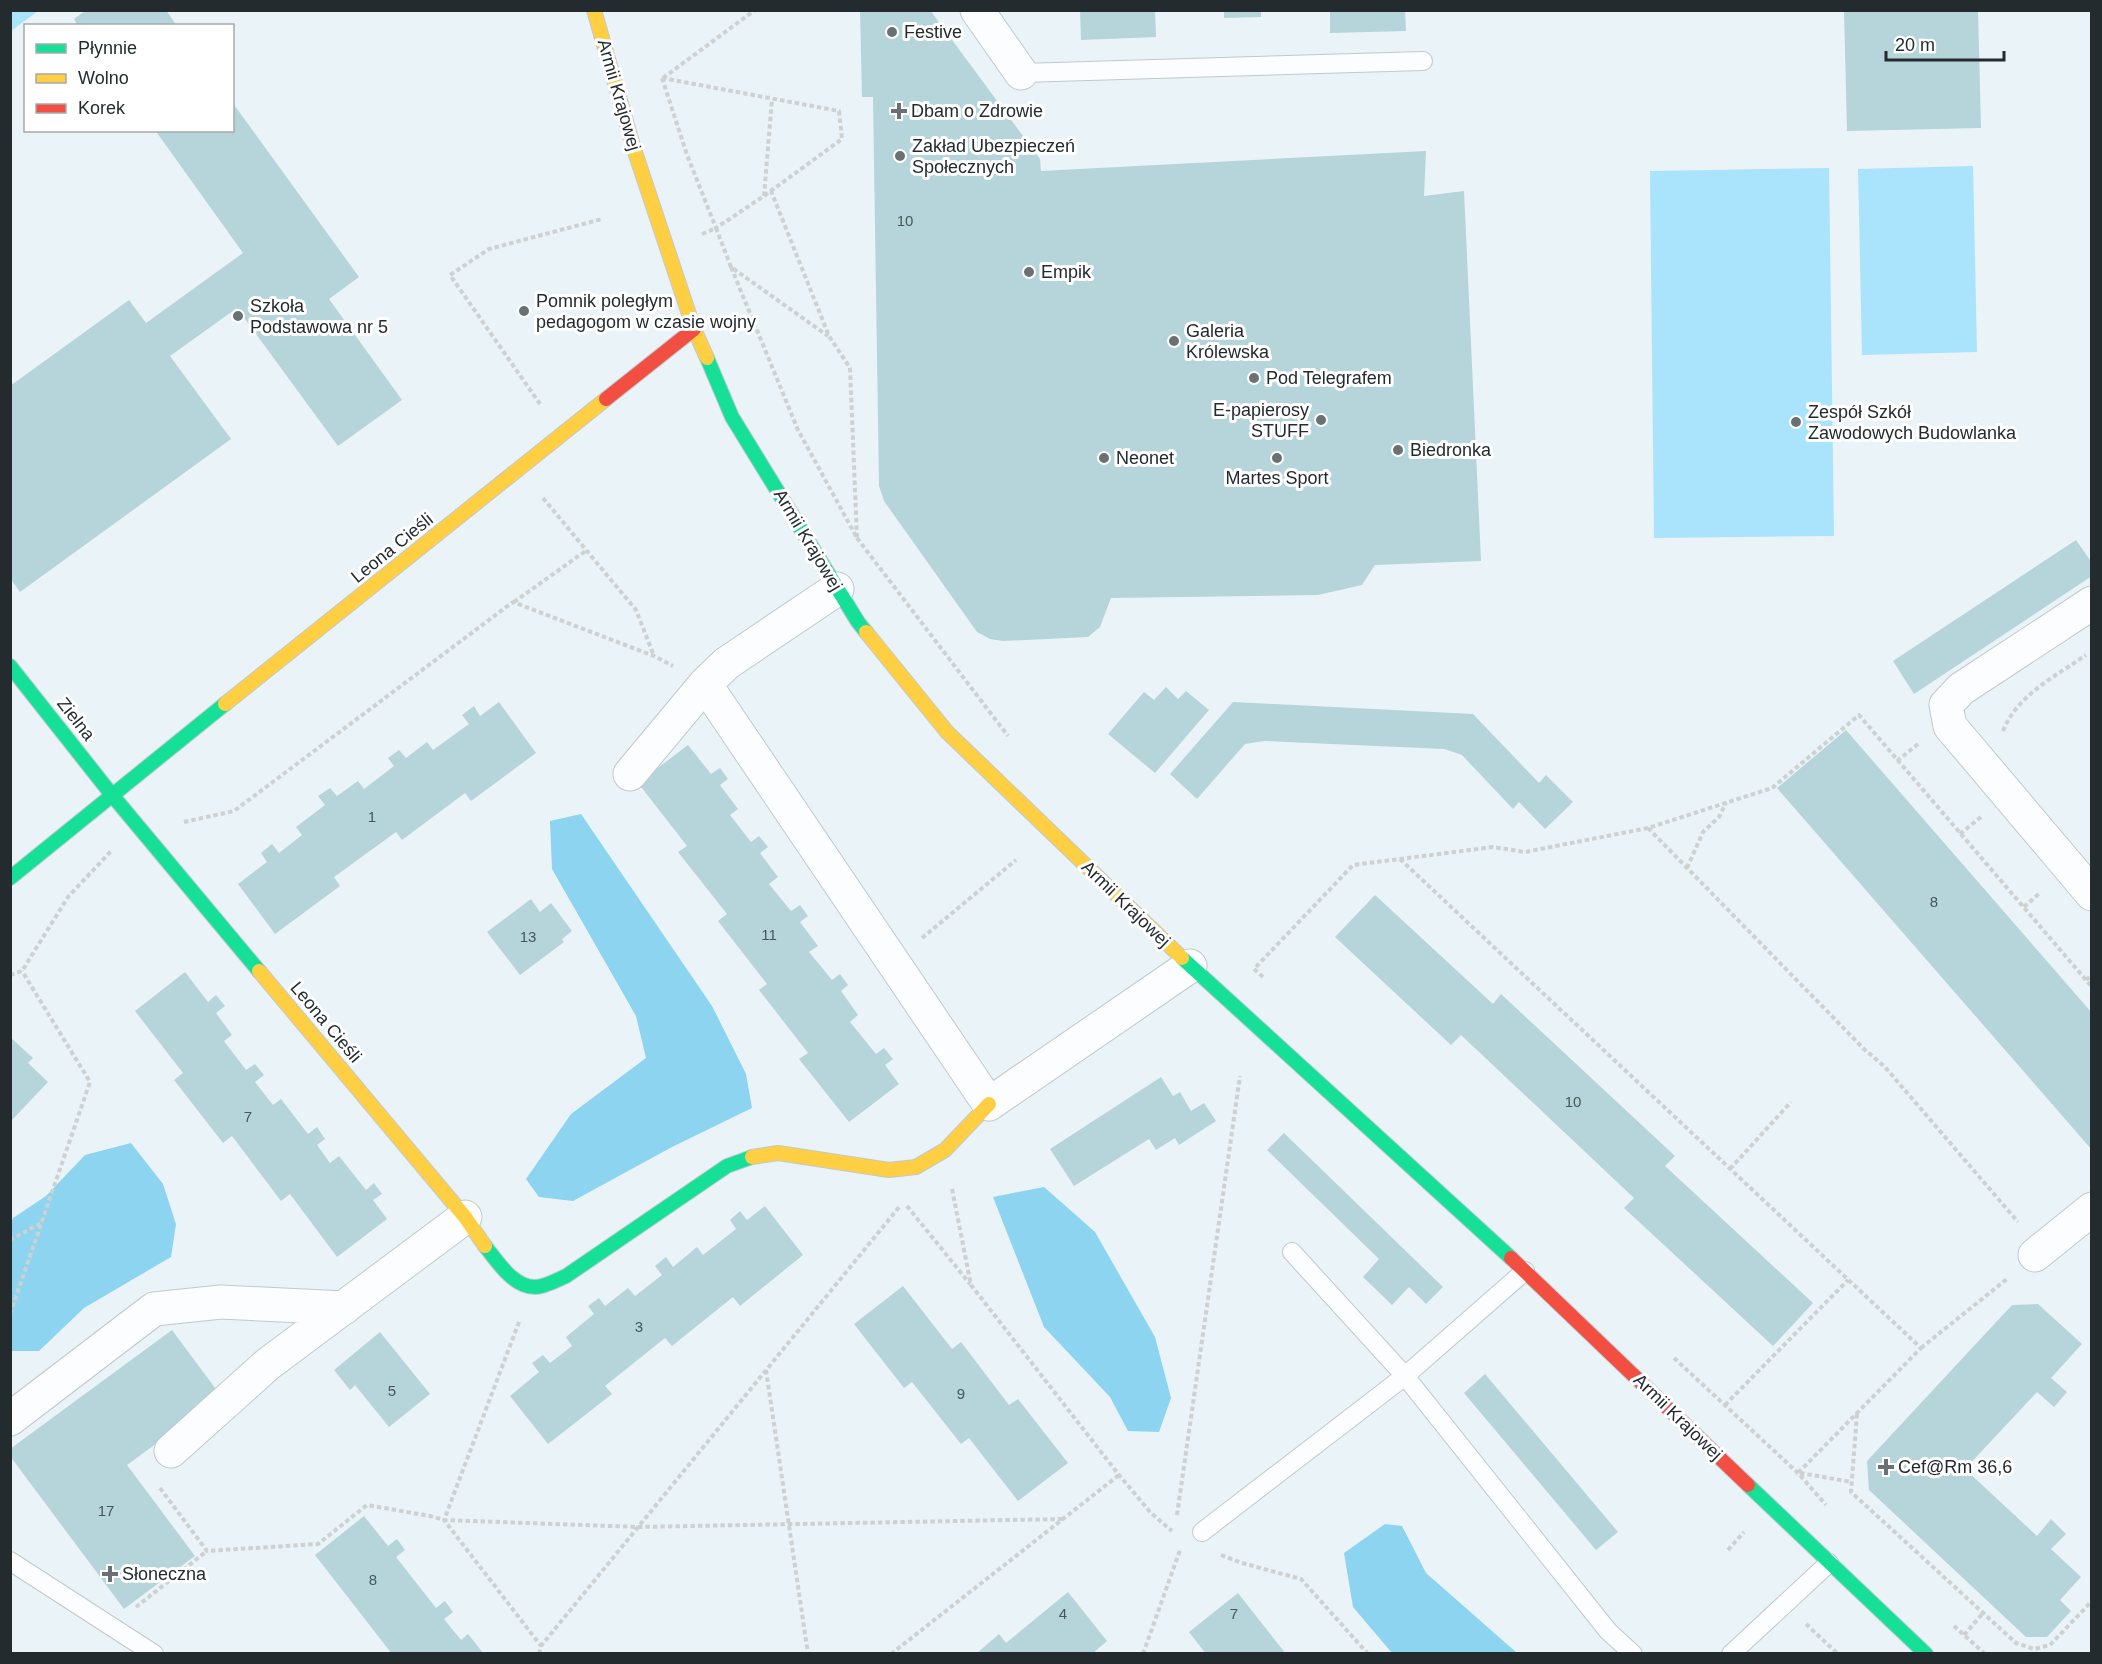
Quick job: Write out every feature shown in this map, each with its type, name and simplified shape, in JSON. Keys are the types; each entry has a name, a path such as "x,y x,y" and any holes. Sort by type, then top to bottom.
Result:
{"street":[{"name":"Armii Krajowej","path":"594,10 633,146 694,329 732,417 858,622 947,732 1190,966 1525,1271 1926,1653"},
{"path":"977,10 1021,73"},
{"name":"Leona Cieśli","path":"10,878 694,329"},
{"path":"630,774 705,684 727,663 837,590"},
{"path":"2091,603 1961,689 1947,705 1950,726 2091,894"},
{"name":"Zielna","path":"10,666 112,795"},
{"path":"705,684 989,1104"},
{"name":"Leona Cieśli","path":"112,795 465,1217 501,1266 516,1280 531,1287"},
{"path":"531,1287 548,1285 566,1276 727,1166 751,1157 778,1153 845,1161 889,1170 916,1167 945,1150 989,1104 1190,966"},
{"path":"2036,1255 2091,1209"},
{"path":"171,1451 268,1364 465,1217"},
{"path":"10,1419 154,1309 221,1302 344,1308"}],"lane":[{"path":"1021,73 1423,61"},
{"path":"1292,1252 1405,1376 1608,1631 1633,1653"},
{"path":"1202,1533 1405,1376 1525,1271"},
{"path":"10,1561 154,1653"},
{"path":"1731,1653 1829,1563"}],"path":[{"path":"662,78 754,10"},
{"path":"662,78 839,111 842,139 764,196 716,228 698,235"},
{"path":"662,78 687,155 798,430 857,538 1010,737"},
{"path":"764,196 772,99"},
{"path":"771,191 829,336 850,368 857,538"},
{"path":"541,407 450,275 489,249 602,219"},
{"path":"732,267 829,336"},
{"path":"543,496 636,610 654,656"},
{"path":"10,975 22,971 68,897 122,840 143,832 234,811 513,602 587,550"},
{"path":"513,602 654,656 705,684"},
{"path":"2003,738 2003,731 2009,716 2024,699 2091,651"},
{"path":"1268,983 1254,969 1353,865 1493,847 1525,852 1648,828 1772,788 1858,715 2091,987"},
{"path":"1687,868 1703,832 1719,817 1726,803"},
{"path":"1648,828 1864,1049 1885,1067 2006,1209"},
{"path":"1400,858 1921,1348"},
{"path":"894,962 1016,860"},
{"path":"10,1314 90,1082 22,971"},
{"path":"2086,980 2091,975"},
{"path":"539,1653 541,1646 903,1202 971,1285 1119,1475 1151,1513 1175,1534 1240,1076"},
{"path":"1731,1169 1791,1102"},
{"path":"945,1150 971,1285"},
{"path":"10,1240 42,1222"},
{"path":"1791,1481 1921,1348 2036,1255"},
{"path":"1725,1405 1848,1280"},
{"path":"444,1520 531,1287"},
{"path":"766,1370 808,1653"},
{"path":"1857,1413 1851,1492 2016,1644 2034,1649 2050,1645 2091,1601"},
{"path":"171,1451 147,1470 207,1551"},
{"path":"1798,1473 1852,1482"},
{"path":"891,1653 1119,1475"},
{"path":"112,1626 207,1551 318,1544 367,1505 444,1520 638,1527 1063,1520"},
{"path":"444,1520 541,1646"},
{"path":"1728,1550 1747,1530"},
{"path":"1143,1653 1184,1540 1202,1533"},
{"path":"1184,1540 1242,1563 1301,1579 1368,1653"},
{"path":"1785,1604 1838,1653"},
{"path":"1964,1635 1983,1613"}],"shaded area":[{"path":"11,10 38,10 38,11 11,31"},
{"path":"1973,166 1977,352 1862,355 1858,169"},
{"path":"1829,168 1834,536 1654,538 1650,171"},
{"path":"581,814 712,1006 746,1074 752,1108 672,1147 573,1201 539,1197 526,1179 571,1114 646,1058 636,1016 552,869 550,821"},
{"path":"131,1143 163,1184 176,1224 171,1257 84,1308 39,1351 11,1351 10,1225 13,1218 46,1196 85,1155"},
{"path":"1044,1187 1095,1232 1155,1337 1171,1398 1159,1432 1128,1431 1110,1397 1044,1327 993,1197"},
{"path":"1385,1524 1402,1526 1426,1573 1517,1653 1392,1653 1353,1607 1344,1553"}],"building":[{"path":"86,10 166,10 176,24 77,24 74,19"},
{"name":"Galeria Królewska","path":"860,10 930,10 1040,159 1041,171 1426,151 1424,196 1464,191 1481,561 1375,565 1362,585 1318,595 1111,598 1100,627 1088,637 1003,641 990,639 977,632 884,501 879,486 873,97 862,97"},
{"path":"1080,10 1155,10 1156,37 1081,40"},
{"path":"1224,10 1261,10 1261,17 1224,18"},
{"path":"1330,10 1405,10 1406,31 1330,33"},
{"path":"1844,10 1978,10 1981,128 1847,131"},
{"path":"234,105 359,277 329,299 402,400 338,446 237,308 170,356 231,439 20,592 10,578 10,386 129,300 146,323 243,253 156,132 234,132"},
{"path":"2076,540 2092,563 2092,576 1914,694 1893,661"},
{"path":"1166,687 1178,699 1186,691 1209,710 1155,773 1108,734 1144,692 1154,700"},
{"path":"499,702 536,753 471,801 465,793 402,840 396,832 334,877 340,886 275,934 238,884 267,862 261,853 272,844 279,853 302,835 296,827 325,805 318,796 330,788 337,796 358,781 364,789 394,766 388,758 399,750 406,758 427,742 433,750 469,724 462,715 474,706 480,716"},
{"path":"1233,702 1473,714 1539,783 1546,775 1573,802 1545,829 1519,802 1513,809 1462,755 1444,749 1264,741 1245,744 1197,799 1170,774"},
{"path":"1846,730 2092,1013 2092,1150 1777,788"},
{"path":"688,745 711,774 720,768 728,779 720,785 738,809 730,815 751,842 759,836 768,847 760,853 778,877 769,884 791,911 800,905 808,916 800,922 818,946 809,952 832,980 840,974 848,985 841,991 858,1015 850,1022 876,1054 884,1048 893,1059 885,1065 899,1084 849,1122 799,1059 808,1053 759,990 767,984 718,921 727,914 678,852 687,846 638,783"},
{"path":"1375,895 1493,1004 1501,994 1675,1156 1665,1166 1813,1303 1773,1346 1624,1208 1634,1198 1461,1035 1451,1045 1335,937"},
{"path":"531,899 540,912 551,903 572,931 562,939 564,942 520,975 487,932"},
{"path":"185,972 208,1002 216,995 225,1006 216,1013 232,1035 224,1041 246,1070 255,1064 264,1075 255,1082 273,1105 281,1099 308,1134 317,1127 325,1139 317,1145 330,1163 339,1156 366,1190 374,1183 382,1194 373,1200 387,1219 337,1257 290,1194 281,1201 232,1136 223,1143 174,1080 183,1073 135,1011"},
{"path":"10,1037 33,1058 28,1063 48,1082 10,1122"},
{"path":"1161,1077 1173,1096 1180,1092 1191,1111 1204,1103 1216,1121 1179,1145 1175,1138 1156,1150 1149,1139 1074,1186 1050,1149"},
{"path":"1284,1133 1443,1287 1426,1304 1409,1287 1392,1305 1363,1277 1379,1259 1267,1150"},
{"path":"765,1206 803,1255 740,1306 733,1297 672,1346 665,1338 605,1386 612,1394 548,1444 510,1396 539,1372 532,1363 543,1355 550,1363 572,1346 566,1337 594,1314 588,1306 599,1298 605,1306 628,1288 635,1296 662,1275 655,1266 666,1257 673,1267 697,1247 703,1255 736,1229 730,1220 740,1211 747,1220"},
{"path":"903,1286 952,1349 961,1342 1009,1405 1018,1399 1068,1463 1018,1501 969,1438 961,1444 912,1382 904,1388 854,1324"},
{"path":"2038,1304 2082,1344 2051,1378 2067,1392 2054,1407 2037,1392 1965,1469 2037,1536 2051,1519 2066,1534 2051,1549 2081,1577 2060,1600 2071,1611 2047,1637 2026,1637 1869,1490 1867,1461 2012,1305"},
{"path":"172,1330 221,1396 127,1465 195,1556 124,1609 10,1456 10,1449"},
{"path":"380,1332 430,1394 389,1427 355,1385 350,1390 334,1370"},
{"path":"1485,1374 1618,1532 1596,1550 1464,1393"},
{"path":"364,1516 388,1546 397,1539 405,1550 396,1557 436,1608 445,1601 453,1612 444,1619 461,1640 468,1634 484,1654 392,1654 315,1555"},
{"path":"1068,1592 1107,1641 1092,1654 976,1654 999,1634 1006,1643"},
{"path":"1238,1593 1286,1654 1206,1654 1189,1632"}],"traffic: fast":[{"path":"707,358 732,417 866,632"},
{"path":"10,666 112,795 259,971"},
{"path":"10,878 225,704"},
{"path":"1182,958 1511,1258"},
{"path":"485,1246 500,1266 520,1283 535,1287 547,1285 566,1276 727,1166 752,1157"},
{"path":"1748,1485 1926,1654"}],"traffic: slow":[{"path":"594,10 633,146 694,329 707,358"},
{"path":"225,704 606,399"},
{"path":"866,632 947,732 1182,958"},
{"path":"259,971 465,1217 485,1246"},
{"path":"752,1157 778,1153 889,1170 916,1167 945,1150 989,1104"}],"traffic: jam":[{"path":"606,399 694,329"},
{"path":"1511,1258 1748,1485"}],"place":[{"name":"Festive","path":"892,32"},
{"name":"Dbam o Zdrowie","path":"899,111"},
{"name":"Zakład Ubezpieczeń Społecznych","path":"900,156"},
{"name":"Empik","path":"1029,272"},
{"name":"Pomnik poległym pedagogom w czasie wojny","path":"524,311"},
{"name":"Szkoła Podstawowa nr 5","path":"238,316"},
{"name":"Galeria Królewska","path":"1174,341"},
{"name":"Pod Telegrafem","path":"1254,378"},
{"name":"E-papierosy STUFF","path":"1321,420"},
{"name":"Zespół Szkół Zawodowych Budowlanka","path":"1796,422"},
{"name":"Biedronka","path":"1398,450"},
{"name":"Neonet","path":"1104,458"},
{"name":"Martes Sport","path":"1277,458"},
{"name":"Cef@Rm 36,6","path":"1886,1467"},
{"name":"Słoneczna","path":"110,1574"}]}
